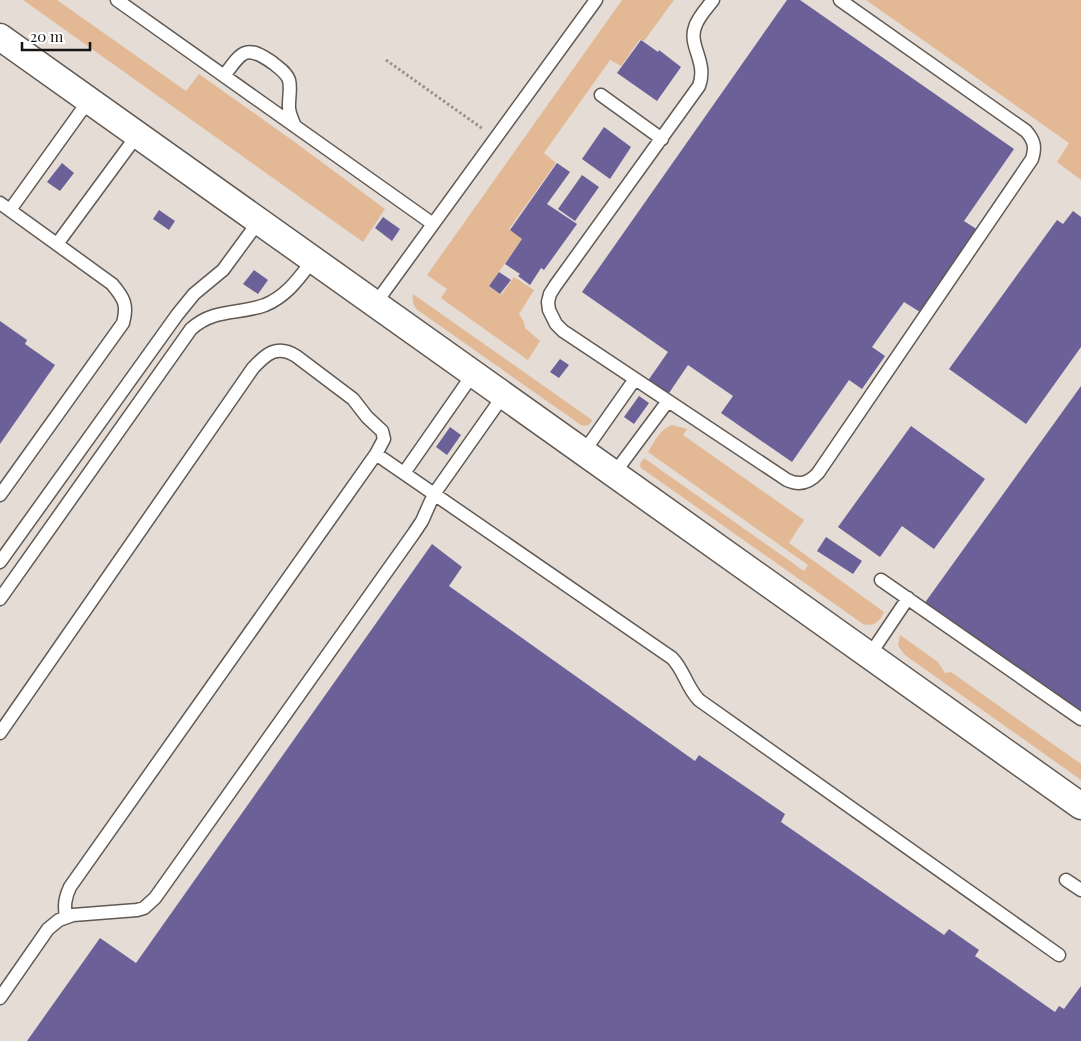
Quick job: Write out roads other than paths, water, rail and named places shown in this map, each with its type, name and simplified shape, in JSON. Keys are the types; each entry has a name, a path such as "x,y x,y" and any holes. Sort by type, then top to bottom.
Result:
{"street":[{"path":"0,37 1081,806"}],"lane":[{"path":"117,0 433,224"},
{"path":"375,304 596,0"},
{"path":"713,0 695,25 694,32 702,71 699,86 555,286 548,302 551,316 556,324 590,351 635,378 787,480 799,484 810,481 818,473 1032,159 1034,152 1034,144 1026,131 840,0"},
{"path":"224,76 235,60 241,55 249,52 260,54 287,76 290,88 289,110 295,126"},
{"path":"601,95 662,139"},
{"path":"0,495 123,323 126,311 122,297 112,284 5,207 89,100"},
{"path":"57,244 138,134"},
{"path":"0,562 177,315 194,294 223,270 259,222"},
{"path":"0,599 191,329 213,315 254,308 271,302 293,286 313,260"},
{"path":"0,734 253,368 267,355 281,350 289,352 353,400 367,417 380,428 384,434 382,444 376,454 70,887 64,905 66,917"},
{"path":"404,473 473,374"},
{"path":"583,453 635,378"},
{"path":"0,998 48,930 60,920 66,917 137,910 144,908 155,898 414,533 422,521 434,494 503,396"},
{"path":"614,475 668,401"},
{"path":"376,454 672,658 682,671 692,693 699,700 1059,955"},
{"path":"881,580 1081,719"},
{"path":"869,656 908,598"},
{"path":"1066,880 1081,890"}]}
